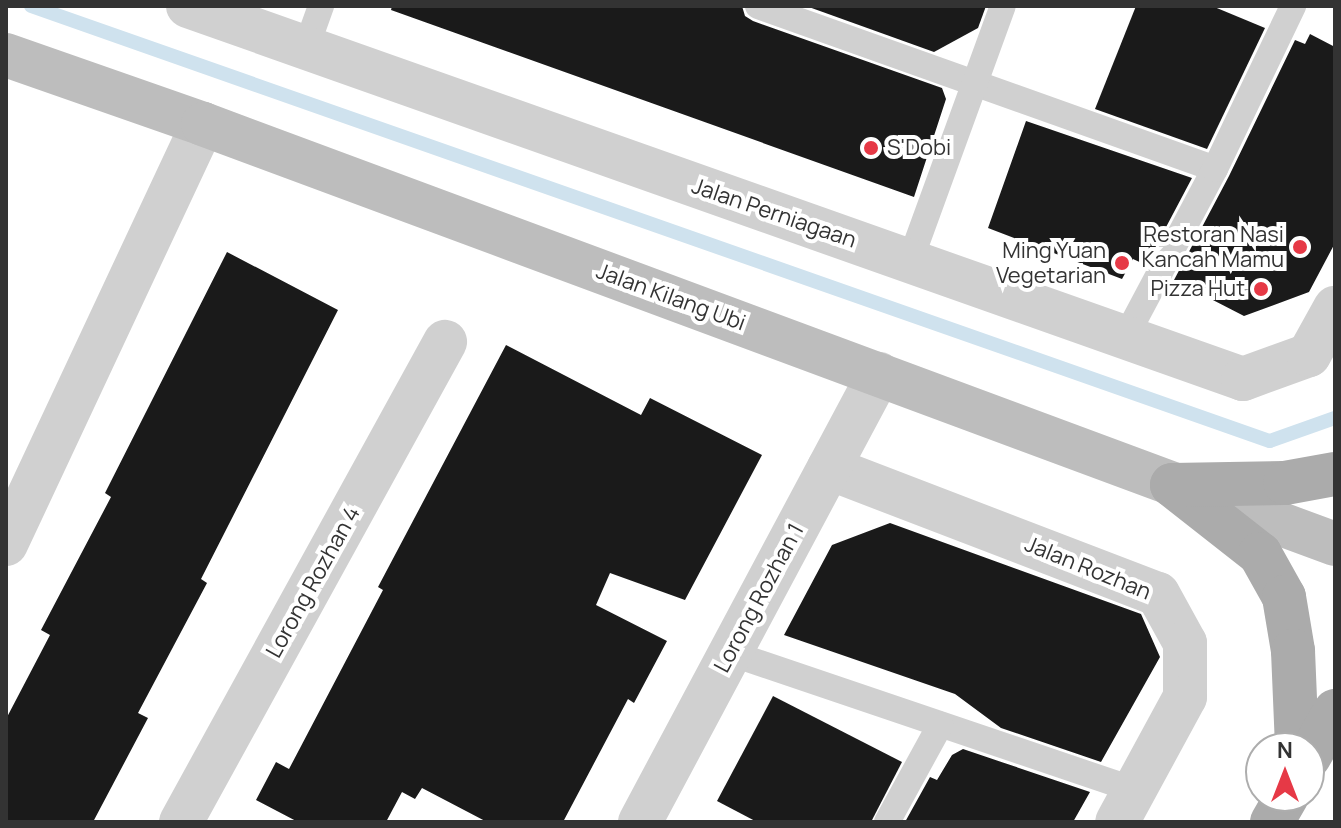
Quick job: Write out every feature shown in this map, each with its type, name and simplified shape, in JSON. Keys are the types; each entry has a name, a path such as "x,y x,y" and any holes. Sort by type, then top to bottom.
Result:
{"main road":[{"name":"Jalan Kilang Ubi","path":"6,55 203,124 1335,544"},
{"path":"1172,485 1285,483 1335,474"},
{"path":"1172,485 1260,554 1284,597 1293,651 1296,732"},
{"path":"1323,732 1335,711"}],"street":[{"name":"Jalan Perniagaan","path":"188,6 1243,379 1309,355 1335,308"},
{"path":"6,544 203,124"},
{"name":"Lorong Rozhan 4","path":"181,822 445,342"},
{"name":"Lorong Rozhan 1","path":"640,822 879,374"},
{"name":"Jalan Rozhan","path":"829,468 1158,594 1185,643 1185,697 1126,806"}],"lane":[{"path":"306,48 321,6"},
{"path":"758,6 1215,169"},
{"path":"910,261 1003,6"},
{"path":"1125,338 1215,169 1293,6"},
{"path":"730,653 940,725 1126,806"},
{"path":"887,822 940,725"}],"building":[{"path":"392,6 742,6 745,16 753,21 942,88 946,99 914,197 391,10"},
{"path":"806,6 986,6 978,28 934,52"},
{"path":"1136,6 1212,6 1265,28 1207,149 1095,109"},
{"path":"1310,34 1335,47 1335,243 1309,292 1244,316 1174,280 1295,40 1305,44"},
{"path":"1026,121 1192,178 1146,265 1133,259 1122,279 988,228"},
{"path":"227,252 338,310 201,579 207,583 138,713 148,718 93,822 6,822 6,719 50,635 41,630 111,497 105,493"},
{"path":"506,345 641,415 650,398 762,455 685,600 610,573 596,605 667,641 634,703 628,699 563,822 487,822 422,788 415,799 402,792 386,822 298,822 256,800 276,762 289,769 383,590 378,587"},
{"path":"890,523 1141,614 1160,657 1101,762 1001,728 955,694 784,635 832,545"},
{"path":"773,696 902,762 871,822 757,822 717,801"},
{"path":"963,749 1090,792 1073,822 905,822 930,777 937,780 952,755"}],"waterway":[{"path":"31,6 1270,441 1335,418"}],"place":[{"name":"S'Dobi","path":"871,148"},
{"name":"Restoran Nasi Kancah Mamu","path":"1300,247"},
{"name":"Ming Yuan Vegetarian","path":"1122,263"},
{"name":"Pizza Hut","path":"1261,289"}]}
